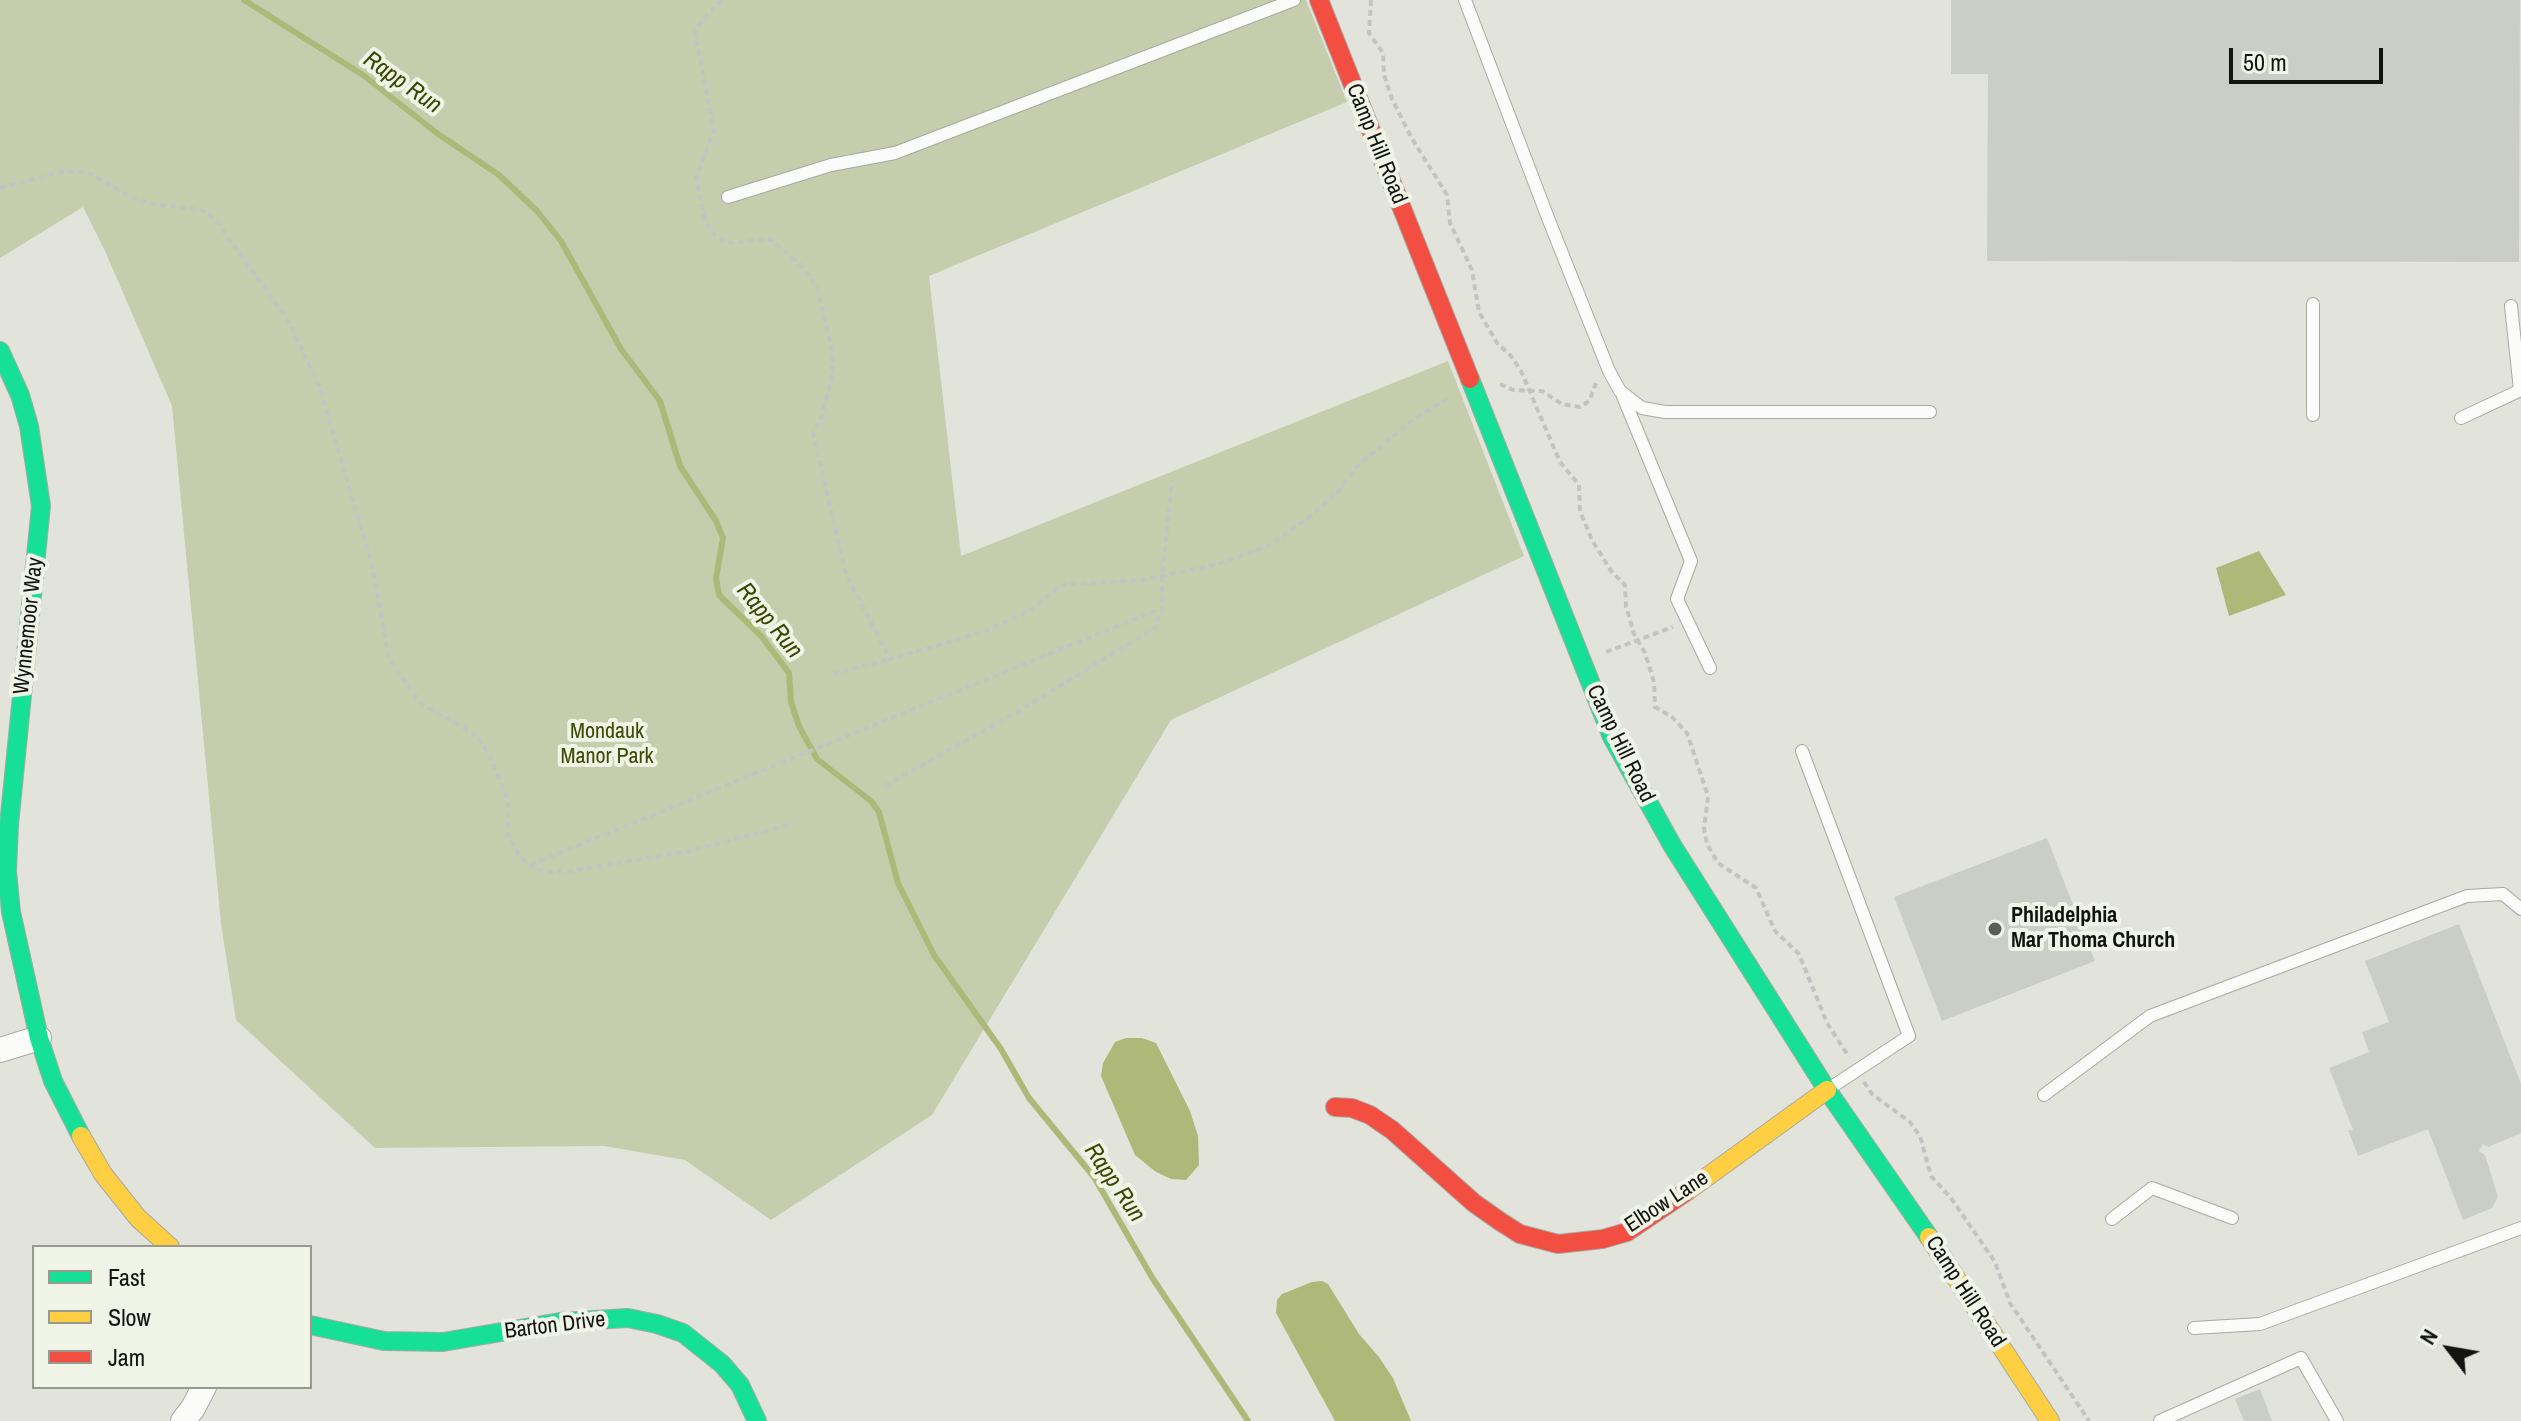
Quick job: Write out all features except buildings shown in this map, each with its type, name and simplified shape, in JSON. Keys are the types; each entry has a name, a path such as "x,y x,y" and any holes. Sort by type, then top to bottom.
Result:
{"street":[{"name":"Camp Hill Road","path":"1319,0 1612,737 1672,845 1827,1090 2050,1421"},
{"name":"Wynnemoor Way","path":"0,351 20,395 29,426 41,506 7,871 11,912 39,1038 67,1112 103,1174 138,1218 168,1245"},
{"path":"0,1050 39,1038"},
{"name":"Elbow Lane","path":"1335,1107 1352,1108 1370,1115 1501,1222 1520,1234 1558,1244 1603,1239 1627,1232 1658,1213 1827,1090"},
{"name":"Barton Drive","path":"312,1325 384,1341 443,1342 560,1322 628,1318 657,1324 683,1333 722,1364 740,1385 757,1421"},
{"path":"183,1421 203,1389"}],"lane":[{"path":"728,197 831,165 895,153 1294,0"},
{"path":"1465,0 1609,371 1691,561 1677,599 1710,668"},
{"path":"2313,304 2313,415"},
{"path":"2461,418 2521,390 2511,306"},
{"path":"1620,391 1642,408 1665,412 1930,412"},
{"path":"1802,751 1909,1036 1827,1090"},
{"path":"2044,1095 2150,1016 2467,896 2503,894 2521,909"},
{"path":"2112,1219 2152,1188 2232,1218"},
{"path":"2194,1328 2260,1324 2521,1228"},
{"path":"2160,1421 2301,1358 2337,1421"}],"path":[{"path":"722,0 702,20 695,33 714,130 696,178 705,220 710,231 726,243 770,239 801,265 817,287 833,354 825,406 813,433 846,574 890,659"},
{"path":"1371,0 1369,33 1383,53 1384,75 1392,99 1411,137 1447,195 1450,223 1472,270 1479,312 1497,343 1521,371 1560,462 1579,485 1580,511 1592,540 1611,571 1625,585 1626,606 1654,682 1655,707 1672,717 1687,733 1708,796 1704,828 1707,844 1718,863 1756,888 1775,931 1799,954 1827,1023 1872,1094 1910,1122 1920,1136 1931,1176 1951,1198 1995,1262 2010,1303 2089,1421"},
{"path":"0,188 65,171 87,172 131,197 152,204 202,210 217,222 289,322 319,386 372,565 389,657 410,690 425,706 478,736 508,801 508,835 520,857 544,872 570,871 689,851 789,825"},
{"path":"833,674 986,631 1029,611 1062,585 1142,580 1215,565 1267,547 1310,517 1339,491 1357,466 1413,420 1448,398 1491,383 1513,390 1542,391 1562,404 1580,407 1589,401 1597,381 1609,371"},
{"path":"885,786 1155,628 1162,608 1162,576 1172,480"},
{"path":"530,865 1162,608"},
{"path":"1581,661 1687,621"}],"green space":[{"name":"Mondauk Manor Park","path":"0,0 1306,0 1347,102 929,276 961,556 1448,361 1524,556 1171,720 932,1115 771,1220 685,1160 604,1146 375,1148 236,1020 221,924 172,406 83,207 0,258"}],"shaded area":[{"path":"2259,551 2286,595 2229,616 2216,568"},
{"path":"1142,1038 1156,1043 1190,1111 1198,1136 1199,1165 1186,1180 1171,1179 1156,1172 1135,1155 1101,1076 1103,1063 1115,1042"},
{"path":"1322,1281 1328,1284 1359,1334 1393,1378 1411,1421 1335,1421 1276,1313 1277,1300 1282,1294"}],"waterway":[{"name":"Rapp Run","path":"244,0 363,75 438,134 499,175 537,211 561,241 621,349 660,401 680,466 716,521 723,538 716,578 719,595 762,637 789,673 791,702 799,726 817,759 871,801 879,812 898,883 934,955 1001,1049 1029,1098 1094,1177 1153,1279 1248,1421"}],"traffic: fast":[{"path":"0,351 20,395 29,426 41,506 9,825 7,871 11,912 39,1038 53,1081 81,1136"},
{"path":"1470,379 1612,737 1672,845 1827,1090 1929,1237"},
{"path":"312,1325 384,1341 443,1342 560,1322 628,1318 657,1324 683,1333 722,1364 740,1385 757,1421"}],"traffic: slow":[{"path":"1686,1192 1827,1090"},
{"path":"81,1136 103,1174 138,1218 168,1245"},
{"path":"1929,1237 2050,1421"}],"traffic: jam":[{"path":"1319,0 1470,379"},
{"path":"1335,1107 1352,1108 1370,1115 1501,1222 1520,1234 1558,1244 1603,1239 1627,1232 1686,1192"}],"place":[{"name":"Philadelphia Mar Thoma Church","path":"1995,929"}]}
